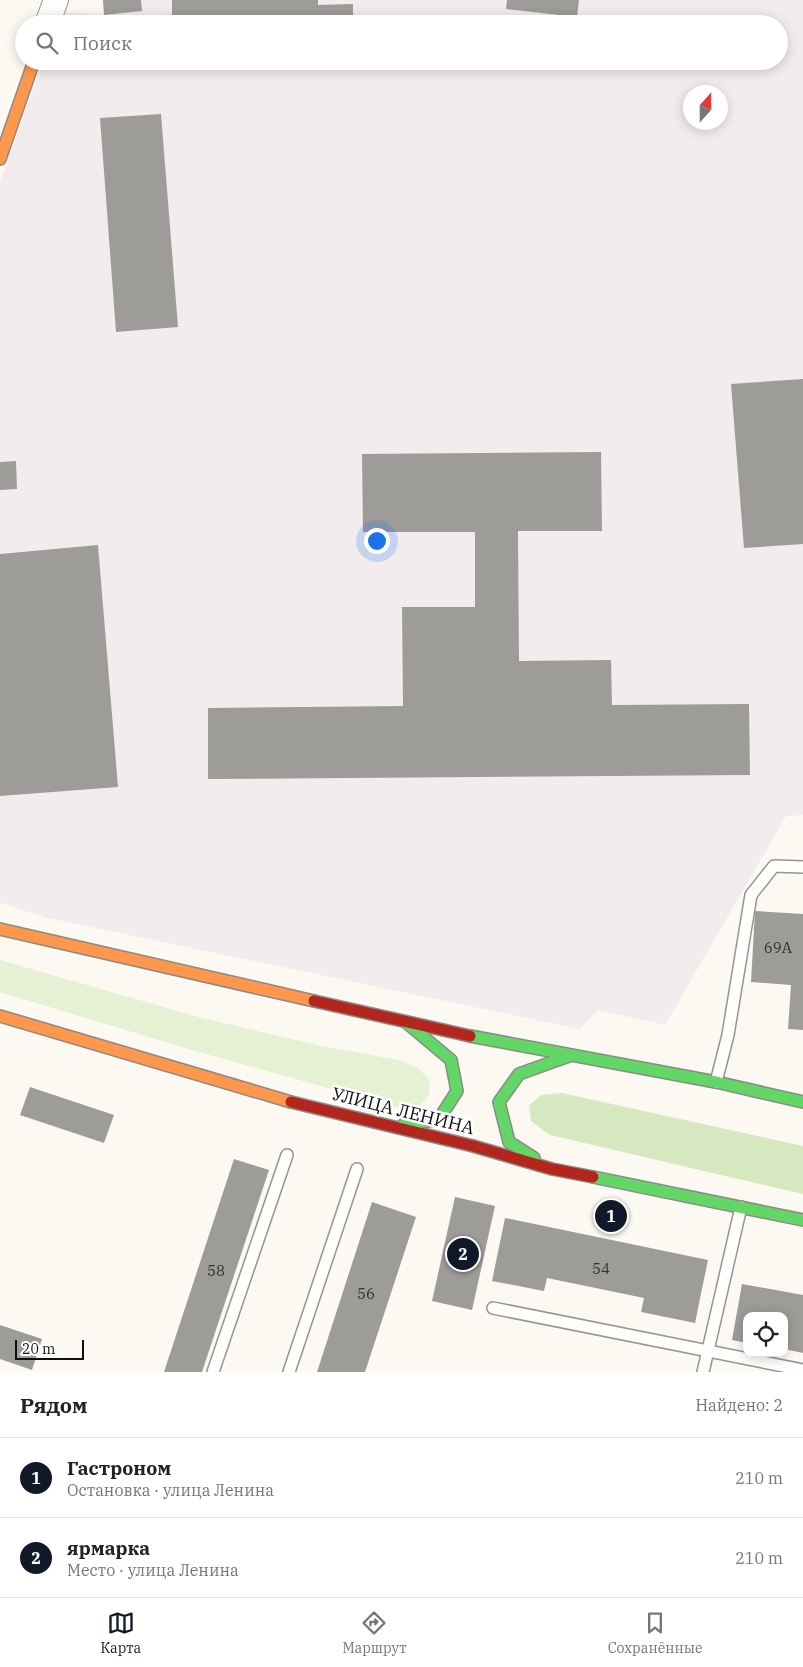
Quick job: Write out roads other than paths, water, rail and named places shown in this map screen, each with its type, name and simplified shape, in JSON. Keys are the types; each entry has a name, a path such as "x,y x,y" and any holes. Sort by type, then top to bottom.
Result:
{"main road":[{"path":"0,158 31,70"},
{"path":"0,929 494,1042 716,1082 803,1102"},
{"name":"УЛИЦА ЛЕНИНА","path":"0,1016 287,1100 473,1146 552,1169 803,1220"},
{"path":"394,1127 439,1119 457,1091 451,1060 404,1021"},
{"path":"552,1169 509,1142 498,1102 519,1074 571,1055"}],"street":[{"path":"50,15 56,0"}],"lane":[{"path":"716,1082 728,1035 751,895 774,866 803,867"},
{"path":"213,1372 286,1155"},
{"path":"289,1372 357,1169"},
{"path":"703,1372 741,1207"},
{"path":"493,1308 803,1370"}],"place":[{"name":"Гастроном","path":"611,1216"},
{"name":"ярмарка","path":"463,1254"}]}
